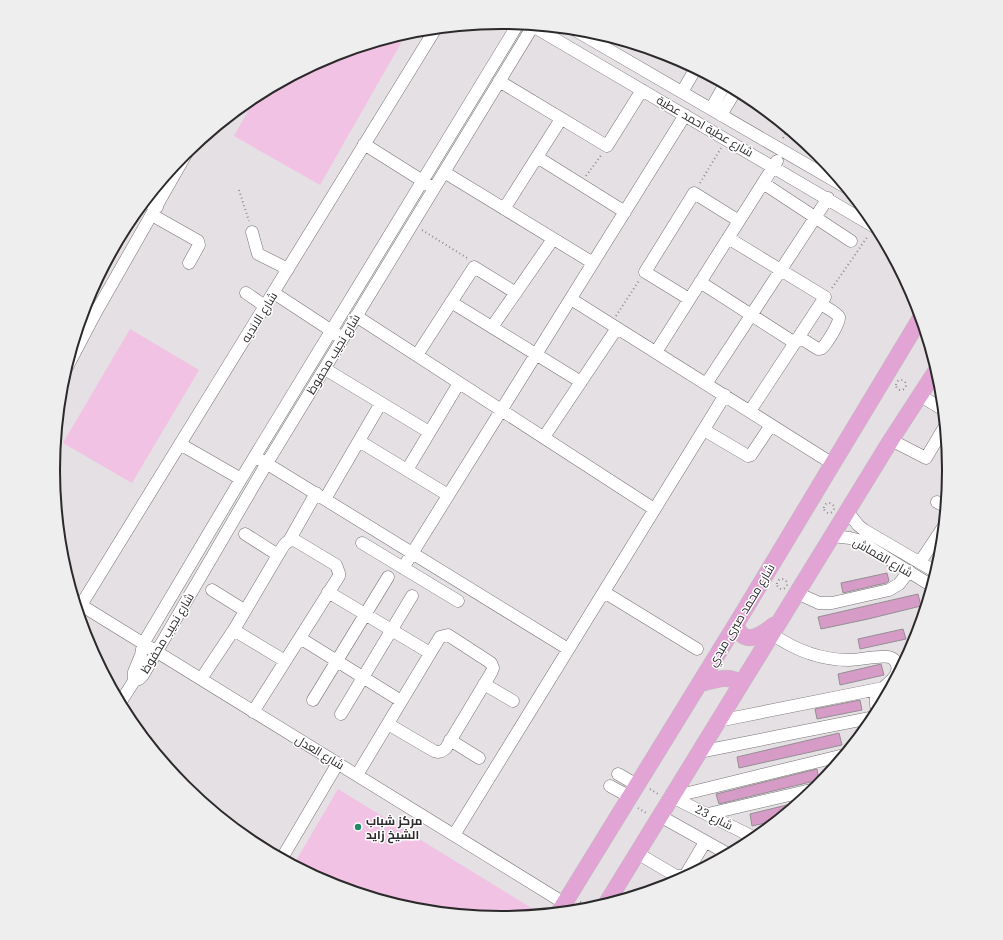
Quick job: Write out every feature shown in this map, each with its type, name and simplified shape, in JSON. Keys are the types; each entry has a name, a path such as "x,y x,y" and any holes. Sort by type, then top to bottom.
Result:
{"main road":[{"name":"شارع محمد صبرى مبدي","path":"562,907 736,624 917,323"},
{"path":"610,898 740,684 932,376"},
{"path":"736,624 738,629 746,636 758,637 782,617"},
{"path":"699,684 728,678 733,679 740,684"}],"street":[{"name":"شارع نجيب محفوظ","path":"134,681 134,672 141,655 143,644 331,330 515,29"},
{"name":"شارع نجيب محفوظ","path":"124,697 134,681 141,677 267,463 530,30"},
{"name":"شارع عطية احمد عطية","path":"541,31 774,166 865,221"},
{"name":"شارع الانديه","path":"80,599 180,444 274,293 432,35"},
{"name":"شارع عطية احمد عطية","path":"586,37 833,180"},
{"path":"682,92 693,73"},
{"path":"499,81 606,146 642,90"},
{"path":"716,112 723,89"},
{"path":"716,112 732,94"},
{"path":"403,568 685,115"},
{"path":"504,209 561,119"},
{"path":"364,144 434,188"},
{"path":"656,352 783,151"},
{"path":"537,157 625,212"},
{"path":"444,172 593,263"},
{"path":"79,344 96,312 176,173"},
{"path":"763,183 850,241"},
{"path":"690,299 645,272 694,193 739,221"},
{"path":"706,384 828,198"},
{"path":"149,205 198,241 199,245 189,263"},
{"path":"252,232 258,254 288,269"},
{"path":"700,282 751,315 797,340 818,349 821,349 824,346 840,319 838,315 823,301 781,270 728,238"},
{"path":"492,327 552,239"},
{"path":"417,355 474,267 516,293"},
{"path":"246,293 265,306"},
{"path":"274,293 343,338"},
{"path":"571,299 833,464"},
{"path":"750,411 823,301"},
{"path":"451,302 581,382"},
{"path":"91,309 96,312"},
{"path":"356,316 654,509"},
{"path":"544,438 581,382 614,326"},
{"path":"325,369 430,432"},
{"path":"407,470 459,383"},
{"path":"919,395 938,406"},
{"path":"454,834 725,396"},
{"path":"201,679 235,628 244,610 285,543 289,541 359,441 381,403"},
{"path":"704,430 748,456 751,455 771,425"},
{"path":"891,440 926,458 941,433"},
{"path":"359,441 448,495"},
{"path":"180,444 241,479"},
{"path":"255,456 568,649"},
{"name":"شارع القماش","path":"847,511 864,530 931,569"},
{"path":"245,534 278,555"},
{"name":"شارع القماش","path":"832,536 858,540 927,583"},
{"path":"920,562 938,536"},
{"path":"253,712 339,573 338,568 296,541 289,541"},
{"path":"362,543 458,602"},
{"path":"797,593 820,603 832,603 889,590 899,584 909,571"},
{"path":"313,700 388,577"},
{"path":"212,590 244,610"},
{"path":"328,592 430,653"},
{"path":"604,592 697,649"},
{"path":"341,714 412,596"},
{"name":"شارع العدل","path":"82,606 253,712 454,834 559,907"},
{"path":"235,628 237,632 285,661"},
{"path":"772,634 795,648 821,657 849,660 885,656 899,660"},
{"path":"357,775 440,637 445,635 451,637 491,663 492,670 484,684 446,748 440,752 437,752 388,724"},
{"path":"300,638 401,701"},
{"path":"876,702 876,697 887,683"},
{"path":"484,684 513,702"},
{"path":"718,721 883,688"},
{"path":"699,752 865,719"},
{"path":"450,740 479,758"},
{"path":"671,799 836,757"},
{"path":"284,854 338,763"},
{"path":"618,774 633,792"},
{"path":"610,786 633,792"},
{"path":"708,814 801,793"},
{"name":"شارع 23","path":"671,799 708,814 749,835"},
{"name":"شارع 23","path":"658,818 723,851"},
{"path":"689,869 706,842"},
{"path":"637,853 675,875"}],"path":[{"path":"694,193 727,139"},
{"path":"581,184 606,146"},
{"path":"239,190 252,232"},
{"path":"412,224 465,256 474,267"},
{"path":"823,301 873,233"},
{"path":"614,326 645,272"},
{"path":"902,380 905,383 903,389 898,389 896,387 898,381 902,380"},
{"path":"825,505 832,505 833,509 831,513 826,513 825,511 825,505"},
{"path":"784,579 787,582 785,588 780,588 778,586 777,584 780,580 784,579"},
{"path":"633,792 671,799"},
{"path":"633,792 658,818"}],"shaded area":[{"path":"398,41 401,43 320,185 234,136 250,107 306,74 360,52"},
{"path":"130,329 199,370 132,483 63,443"},
{"name":"مركز شباب الشيخ زايد","path":"338,789 534,910 473,910 415,903 360,888 296,860"}],"building":[{"path":"887,573 889,581 886,583 843,593 841,583"},
{"path":"918,594 921,605 821,629 818,617"},
{"path":"903,629 906,639 860,649 858,639"},
{"path":"881,664 884,675 840,685 838,674"},
{"path":"860,700 862,710 817,719 815,709"},
{"path":"839,733 842,745 739,768 737,757"},
{"path":"817,769 818,776 814,781 719,804 716,794"},
{"path":"789,804 766,823 752,826 750,814"}],"place":[{"name":"مركز شباب الشيخ زايد","path":"358,827"}]}
